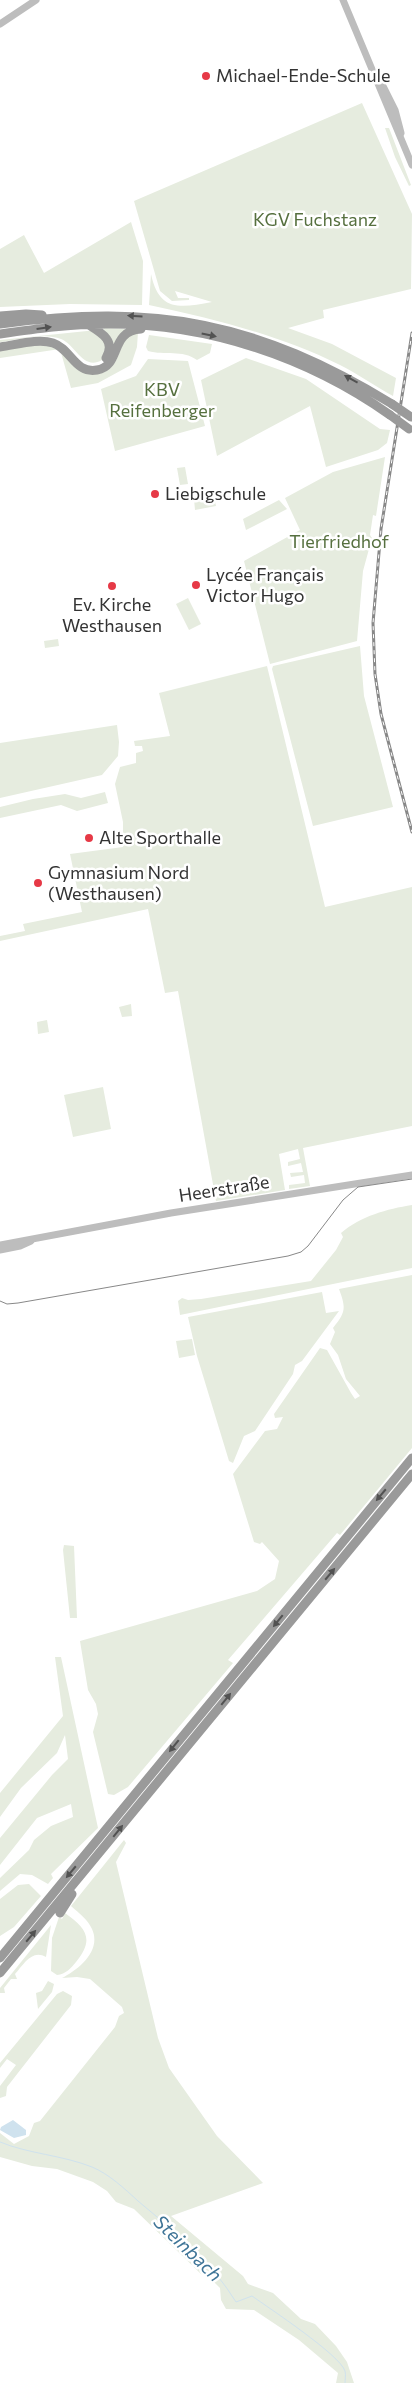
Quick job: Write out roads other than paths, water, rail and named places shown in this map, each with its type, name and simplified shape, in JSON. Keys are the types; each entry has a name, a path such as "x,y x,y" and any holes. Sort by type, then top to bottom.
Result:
{"highway":[{"path":"0,316 34,314 52,317"},
{"path":"0,324 52,317 146,316 224,329 301,355 338,372 411,417"},
{"path":"0,346 41,339 56,340 67,346 83,363 96,365 107,357 110,344 106,336 88,324"},
{"path":"0,334 53,326 88,324 164,328 218,337 287,359 345,386 410,430"},
{"path":"0,346 51,342 62,347 79,366 88,370 96,370 110,362 120,339 125,334 136,330 164,328"},
{"path":"0,1958 412,1458"},
{"path":"0,1974 412,1474"},
{"path":"60,1913 96,1858"}],"main road":[{"path":"3,22 36,0"},
{"path":"343,0 412,166"},
{"path":"370,65 387,85 391,103 401,128 401,136"},
{"path":"375,78 387,85"},
{"name":"Heerstraße","path":"0,1245 291,1193 412,1175"},
{"name":"Heerstraße","path":"0,1250 20,1246 42,1236"}],"water":[{"path":"13,2120 26,2130 26,2135 14,2138 0,2130 1,2127"}],"waterway":[{"name":"Steinbach","path":"0,2142 81,2163 111,2178 192,2248 215,2273 236,2302 252,2296 331,2354 345,2371 345,2383"}],"tram line":[{"path":"0,1301 7,1304 18,1303 288,1256 301,1252 308,1246 343,1200 358,1187 412,1179"}],"railway":[{"path":"412,333 381,529 373,623 375,674 381,714 412,832"}],"place":[{"name":"Michael-Ende-Schule","path":"206,76"},
{"name":"Liebigschule","path":"155,494"},
{"name":"Lycée Français Victor Hugo","path":"196,585"},
{"name":"Ev. Kirche Westhausen","path":"112,586"},
{"name":"Alte Sporthalle","path":"89,838"},
{"name":"Gymnasium Nord (Westhausen)","path":"38,883"}],"park label":[{"name":"KGV Fuchstanz","path":"315,220"},
{"name":"KBV Reifenberger","path":"162,400"},
{"name":"Tierfriedhof","path":"339,542"}]}
